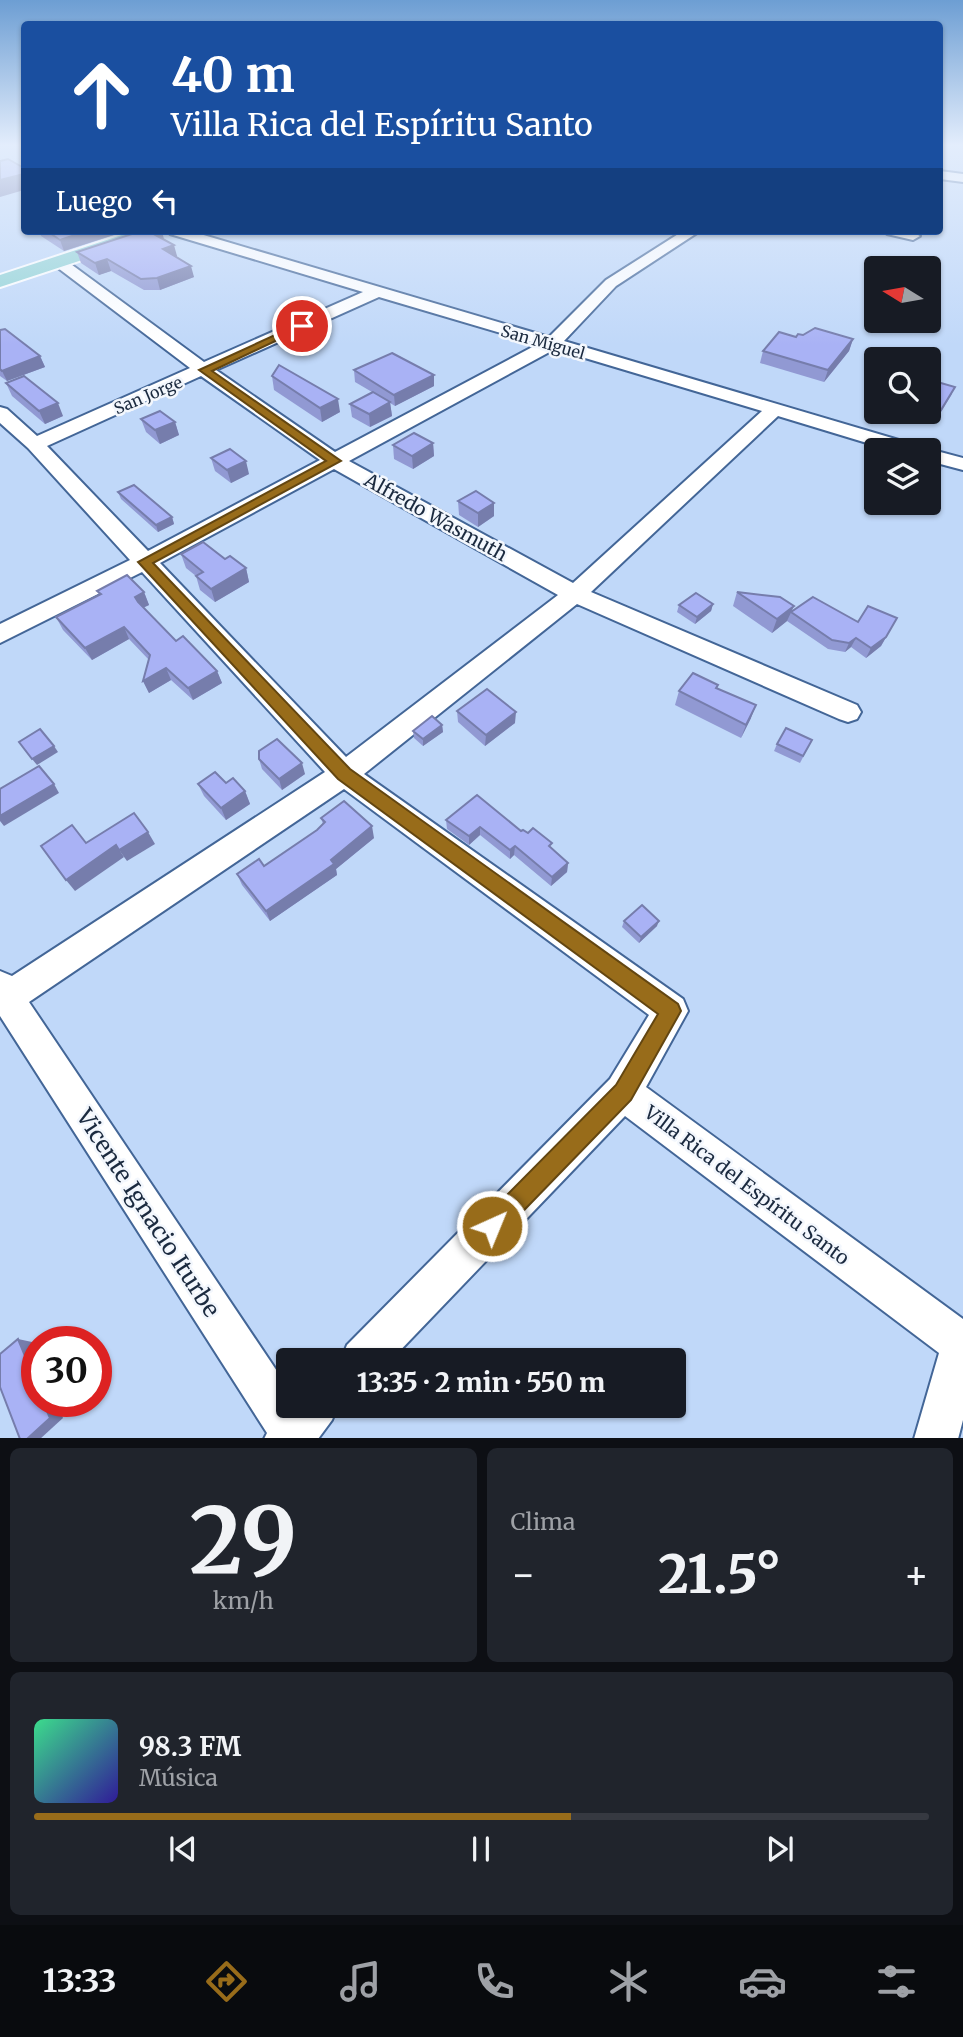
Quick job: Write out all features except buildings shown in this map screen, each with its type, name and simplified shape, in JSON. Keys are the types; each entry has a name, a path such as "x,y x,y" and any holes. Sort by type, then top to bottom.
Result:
{"main road":[{"path":"0,281 140,235"}],"street":[{"name":"San Miguel","path":"188,235 871,438"},
{"path":"0,634 144,562 552,344 611,283 687,235"},
{"path":"909,235 913,236"},
{"name":"Alfredo Wasmuth","path":"59,262 204,370 335,461 575,594 848,712"},
{"name":"San Jorge","path":"34,444 376,292"},
{"path":"4,993 344,774 575,594 774,410"},
{"path":"0,413 34,444 344,774 671,1011 623,1092 374,1348"},
{"path":"941,458 963,464"},
{"name":"Vicente Ignacio Iturbe","path":"4,993 298,1428"},
{"name":"Villa Rica del Espíritu Santo","path":"623,1092 963,1344"},
{"path":"936,1438 963,1344"}],"route":[{"path":"302,326 204,370 335,461 144,562 344,774 671,1011 623,1092 492,1226"}]}
